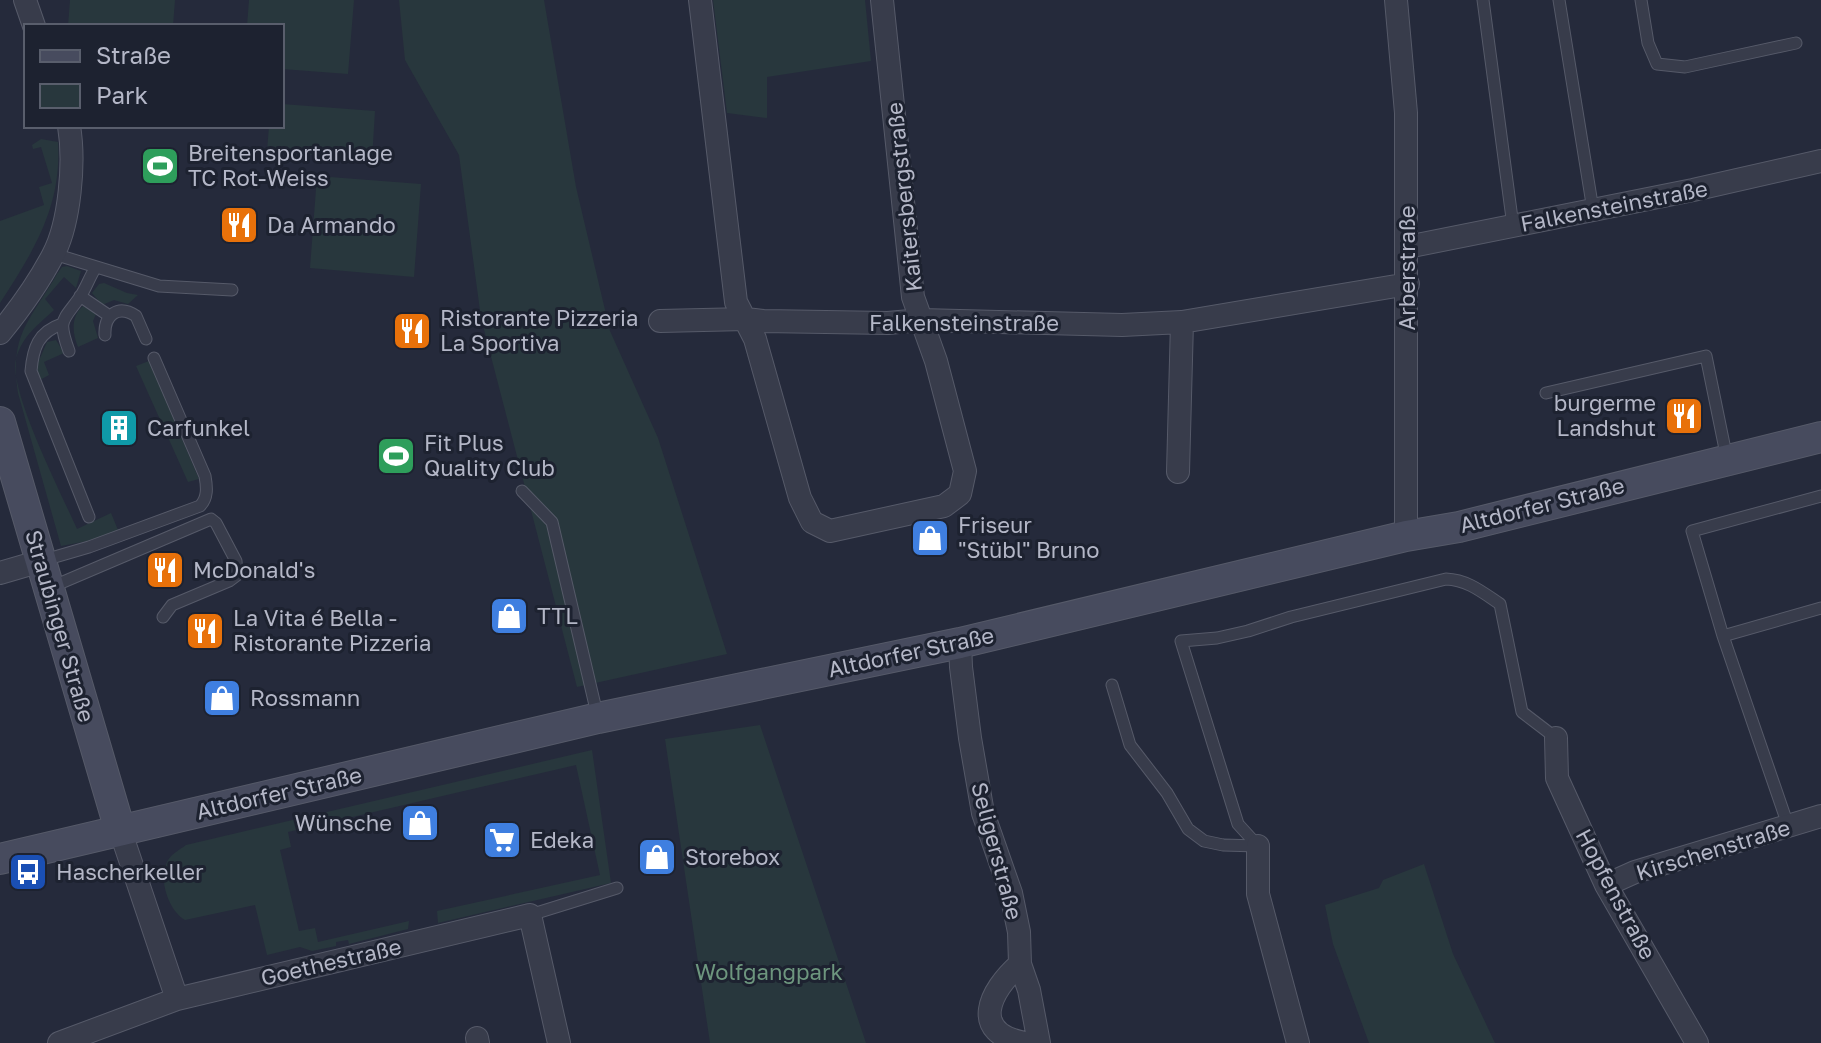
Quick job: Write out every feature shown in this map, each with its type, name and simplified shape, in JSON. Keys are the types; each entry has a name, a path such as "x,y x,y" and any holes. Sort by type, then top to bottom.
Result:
{"main road":[{"name":"Straubinger Straße","path":"0,422 120,830"},
{"name":"Altdorfer Straße","path":"0,859 598,718 960,643 1406,536 1459,527 1821,437"}],"street":[{"path":"25,0 33,24"},
{"path":"700,0 736,302 746,319"},
{"name":"Kaitersbergstraße","path":"746,319 755,339 800,498 812,522 830,531 944,506 960,494 965,471 936,361 913,297 882,0"},
{"name":"Arberstraße","path":"1396,0 1406,113 1406,536"},
{"path":"0,333 54,254 73,169 69,128"},
{"name":"Falkensteinstraße","path":"1407,247 1821,161"},
{"name":"Falkensteinstraße","path":"660,321 746,319 888,323 921,320 1122,325 1182,322 1408,284"},
{"path":"1178,472 1182,322"},
{"path":"0,573 45,574"},
{"name":"Seligerstraße","path":"960,643 968,724 983,813 1011,893 1019,932 1020,964 1029,990 1039,1043"},
{"name":"Hopfenstraße","path":"1556,738 1557,778 1606,885 1697,1043"},
{"name":"Kirschenstraße","path":"1606,885 1635,872 1821,816"},
{"path":"120,830 177,999"},
{"path":"1258,846 1258,894 1298,1043"},
{"path":"530,915 559,1043"},
{"name":"Goethestraße","path":"59,1043 177,999 530,915"},
{"path":"1020,964 1003,979 992,998 989,1015 996,1032 1025,1043"}],"lane":[{"path":"1483,0 1513,226"},
{"path":"1559,0 1593,210"},
{"path":"1641,0 1648,43 1657,64 1685,67 1796,43"},
{"path":"54,254 159,286 232,290"},
{"path":"69,351 62,324 66,312 80,296 96,267"},
{"path":"80,296 108,315"},
{"path":"105,335 108,315 120,311 133,314 146,339"},
{"path":"62,324 41,335 34,349 31,371 89,517"},
{"path":"1546,393 1706,356 1728,460"},
{"path":"45,574 89,547 203,502 207,486 205,476 154,358"},
{"path":"522,491 552,522 598,718"},
{"path":"1789,828 1723,636 1692,531 1821,496"},
{"path":"45,574 211,519 236,561 237,575 172,605 163,617"},
{"path":"1258,846 1238,824 1181,641 1238,634 1291,617 1446,579 1457,579 1471,584 1500,604 1522,712 1556,738"},
{"path":"1723,636 1821,608"},
{"path":"1112,685 1130,745 1167,793 1188,829 1204,841 1258,846"},
{"path":"530,915 617,888"}],"green space":[{"path":"70,0 175,0 173,24 68,24"},
{"path":"249,0 354,0 348,74 284,69 284,24 247,24"},
{"path":"399,0 544,0 576,187 610,331 658,438 727,654 577,687 481,318 459,155 405,60"},
{"path":"713,0 865,0 871,61 767,77 767,118 727,113"},
{"path":"284,104 375,111 372,160 267,151 269,128 284,128"},
{"path":"41,139 58,142 58,165 50,207 34,246 0,303 0,221 44,205 39,187 52,183 41,147 33,149 32,145"},
{"path":"317,176 421,184 414,277 310,268"},
{"path":"62,267 81,271 76,288 64,277 45,299 54,310 26,337 16,358 30,317"},
{"path":"99,284 138,295 128,304 114,300 102,305 92,293"},
{"path":"83,306 96,314 93,321 98,338 78,347 74,325 76,315"},
{"path":"56,340 64,353 44,362 49,375 38,381 37,365 47,342"},
{"path":"149,361 199,479 188,482 136,366"},
{"path":"16,377 38,443 77,529 111,513 118,530 88,541 61,546 18,393"},
{"name":"Wolfgangpark","path":"760,725 866,1043 710,1043 665,739"},
{"path":"592,750 611,883 438,923 437,911 600,875 576,765 288,832 291,847 280,850 299,931 315,928 318,942 409,921 408,929 349,944 348,940 336,942 336,946 312,951 300,947 267,955 255,905 185,920 174,910 167,894 164,877 167,862 186,845"},
{"path":"1424,864 1453,954 1495,1043 1369,1043 1333,944 1325,905 1379,888 1383,880"}],"place":[{"name":"Breitensportanlage TC Rot-Weiss","path":"160,166"},
{"name":"Da Armando","path":"239,225"},
{"name":"Ristorante Pizzeria La Sportiva","path":"412,331"},
{"name":"burgerme Landshut","path":"1684,416"},
{"name":"Carfunkel","path":"119,428"},
{"name":"Fit Plus Quality Club","path":"396,456"},
{"name":"Friseur \"Stübl\" Bruno","path":"930,538"},
{"name":"McDonald's","path":"165,570"},
{"name":"TTL","path":"509,616"},
{"name":"La Vita é Bella - Ristorante Pizzeria","path":"205,631"},
{"name":"Rossmann","path":"222,698"},
{"name":"Wünsche","path":"420,823"},
{"name":"Edeka","path":"502,840"},
{"name":"Storebox","path":"657,857"},
{"name":"Hascherkeller","path":"28,872"}]}
